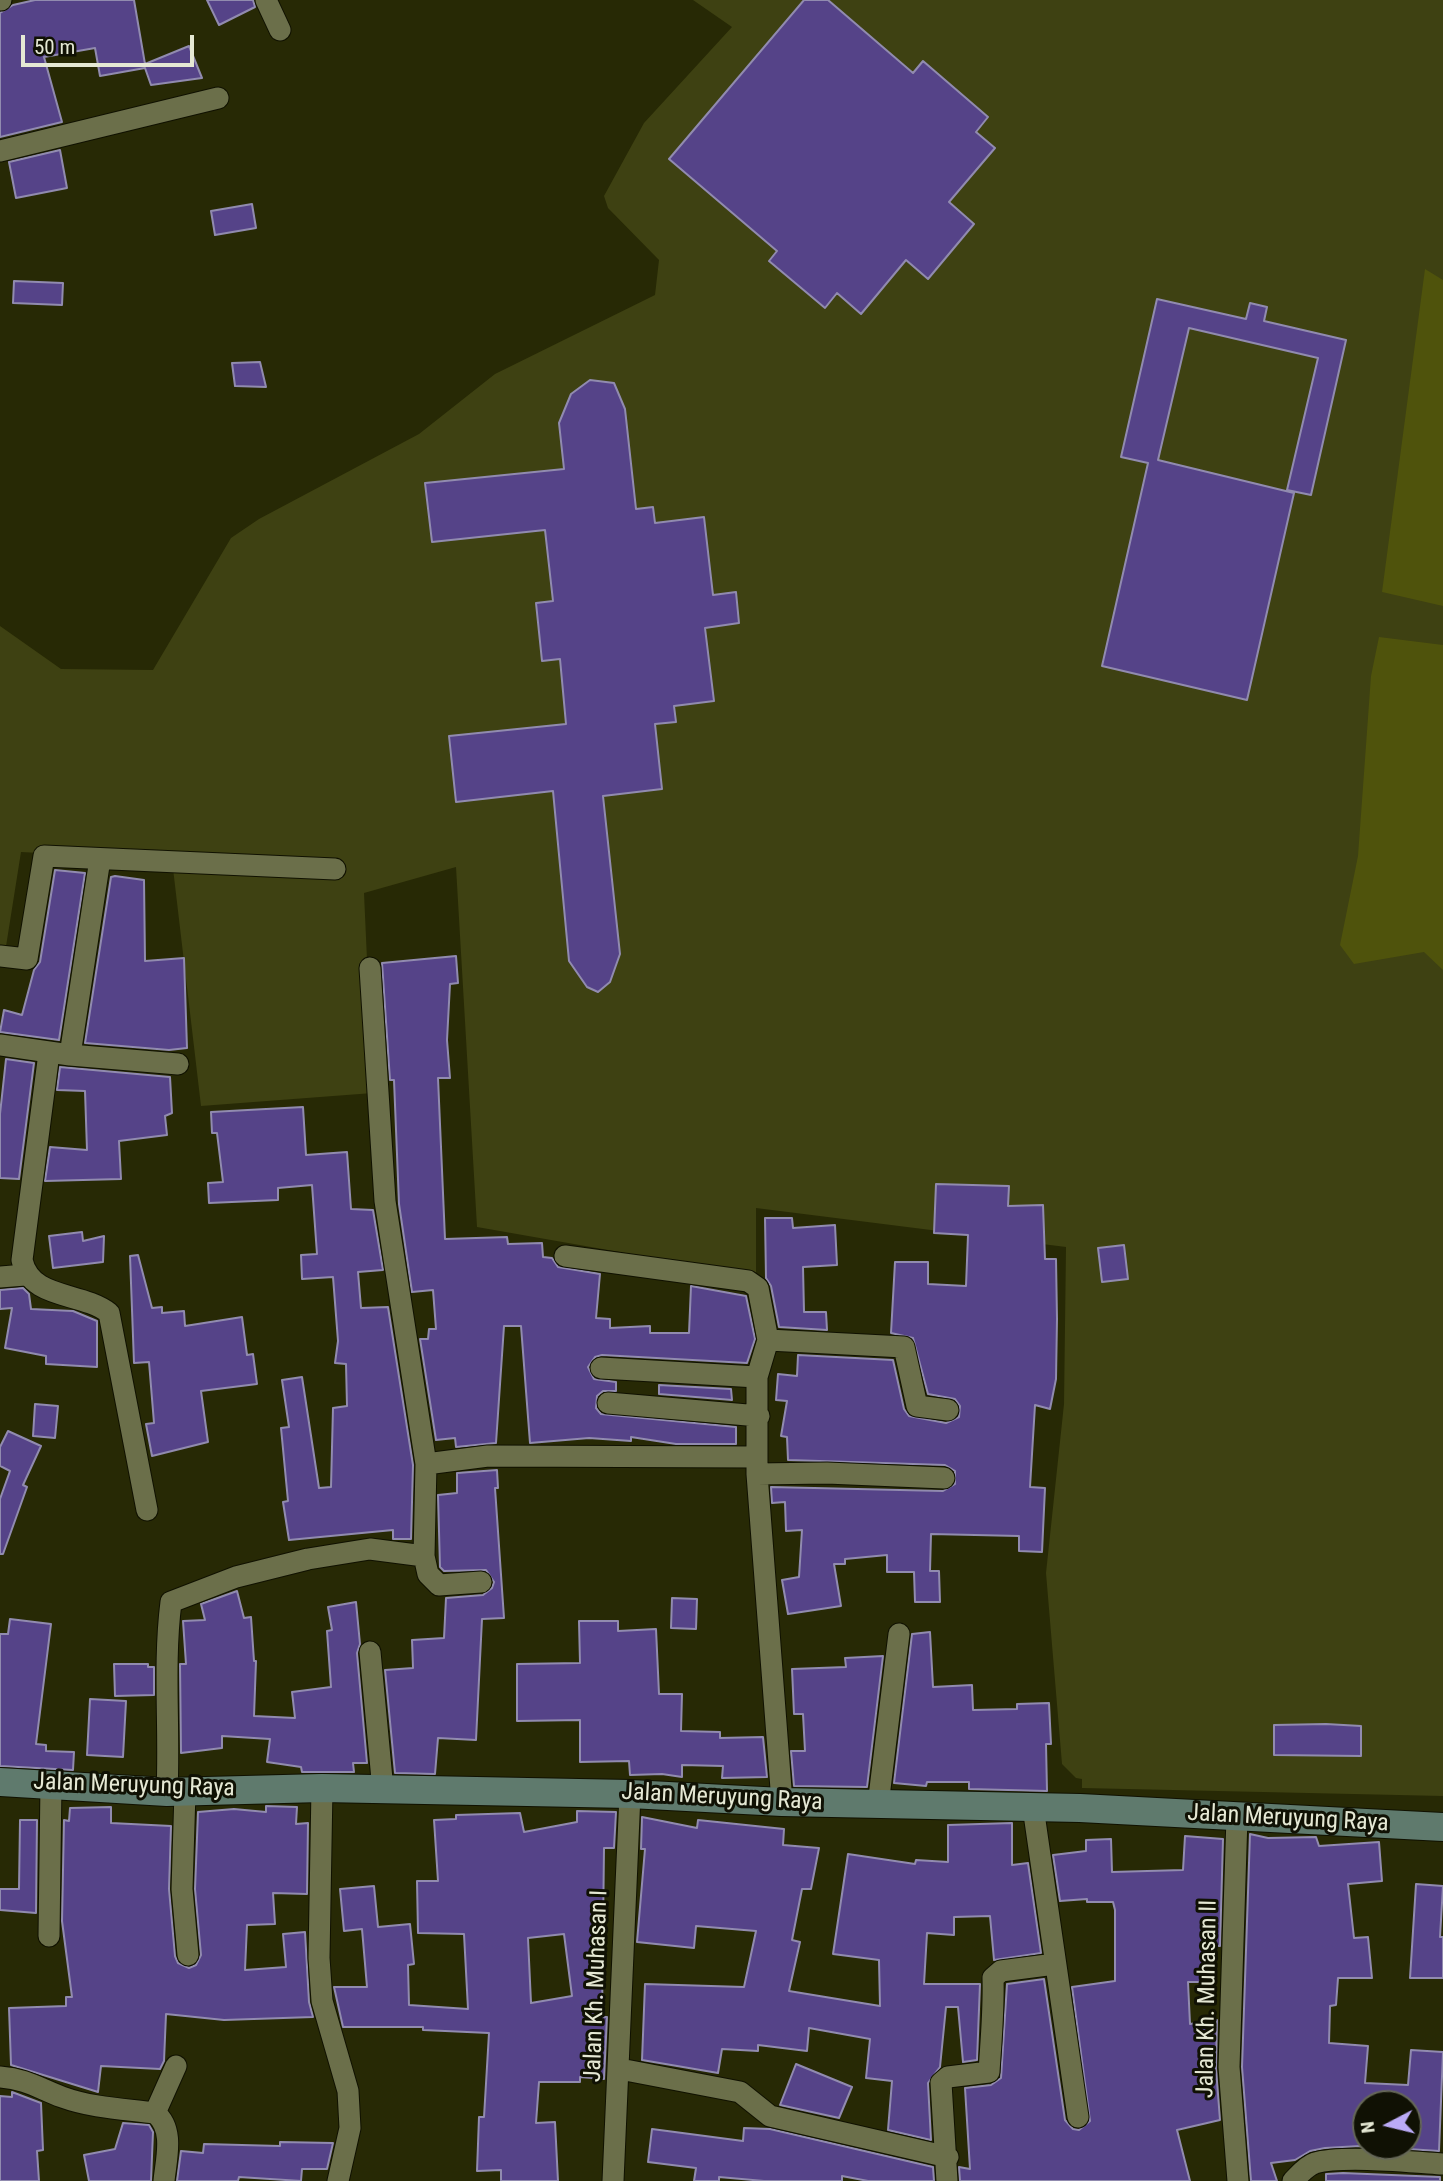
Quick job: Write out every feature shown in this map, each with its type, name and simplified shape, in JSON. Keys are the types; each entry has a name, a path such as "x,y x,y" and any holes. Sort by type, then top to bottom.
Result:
{"main road":[{"name":"Jalan Meruyung Raya","path":"0,1782 176,1792 322,1788 630,1794 782,1802 1033,1807 1443,1827"}],"street":[{"path":"266,0 280,30"},
{"path":"0,151 218,98"},
{"path":"0,956 27,958 41,857 335,869"},
{"path":"70,1055 100,859"},
{"path":"370,968 385,1201 426,1464 424,1556 428,1574 439,1584 481,1582"},
{"path":"0,1045 48,1053 178,1063"},
{"path":"48,1053 22,1260 25,1275 36,1286 96,1303 109,1314 147,1510"},
{"path":"565,1256 748,1281 758,1288 768,1340 757,1377 757,1466 782,1802"},
{"path":"0,1277 25,1275"},
{"path":"768,1340 904,1347 917,1406 948,1410"},
{"path":"601,1368 757,1377"},
{"path":"608,1403 759,1416"},
{"path":"426,1464 488,1456 757,1466 827,1473 944,1478"},
{"path":"188,1955 169,1717 166,1646 171,1602 236,1577 308,1559 370,1549 424,1556"},
{"path":"878,1805 899,1634"},
{"path":"370,1652 383,1790"},
{"path":"49,1936 51,1783"},
{"path":"322,1788 319,1958 322,2000 348,2091 349,2128 338,2181"},
{"name":"Jalan Kh. Muhasan I","path":"613,2181 630,1794"},
{"path":"1033,1807 1078,2117"},
{"name":"Jalan Kh. Muhasan II","path":"1237,1817 1229,2067 1238,2181"},
{"path":"947,2181 948,2157 941,2083 948,2077 989,2072 990,2035 994,2025 993,1978 1001,1971 1055,1964"},
{"path":"155,2113 176,2066"},
{"path":"620,2069 740,2092 770,2116 948,2157"},
{"path":"0,2077 24,2079 62,2097 96,2106 155,2113 165,2124 167,2135 164,2181"},
{"path":"1293,2181 1310,2165 1322,2162 1392,2161 1443,2164"}],"green space":[{"path":"693,0 1443,0 1443,1796 1082,1788 1082,1779 1076,1778 1062,1764 1046,1573 1064,1404 1066,1247 756,1208 756,1276 477,1227 456,867 364,893 373,1093 201,1106 172,860 21,852 4,959 0,958 0,626 61,669 153,670 231,538 259,519 419,434 495,374 655,295 659,260 608,208 604,196 644,123 732,27"}],"shaded area":[{"path":"1425,269 1443,280 1443,606 1382,592"},
{"path":"1379,637 1443,645 1443,970 1424,952 1354,964 1340,945 1358,856 1371,676"}],"building":[{"path":"35,0 134,0 145,64 189,46 202,78 151,85 145,68 100,76 95,48 44,57 62,122 0,137 0,13 13,5"},
{"path":"207,0 253,0 255,7 219,25"},
{"path":"804,0 828,0 913,73 923,61 988,117 976,132 995,148 949,202 974,224 928,279 906,260 861,314 837,293 825,308 769,261 777,251 669,159"},
{"path":"60,150 67,188 16,198 9,162"},
{"path":"252,204 256,228 215,235 211,211"},
{"path":"14,281 63,283 62,305 13,303"},
{"path":"1157,299 1246,319 1250,303 1267,307 1264,321 1346,340 1311,495 1287,490 1318,358 1189,328 1158,460 1294,493 1247,700 1102,666 1148,463 1121,457"},
{"path":"260,362 266,387 235,386 232,363"},
{"path":"590,380 614,383 625,409 636,509 653,507 655,523 704,517 713,595 736,592 739,623 705,628 714,701 674,706 676,722 655,724 662,789 603,796 620,954 610,982 598,992 587,987 569,961 553,791 456,802 449,736 566,724 560,659 542,661 536,603 553,601 545,530 432,542 425,483 564,469 559,423 571,394"},
{"path":"55,870 85,873 59,1040 0,1032 4,1010 22,1015 34,970 40,962"},
{"path":"111,877 144,880 145,961 184,958 187,1048 169,1050 85,1043"},
{"path":"456,956 458,983 450,984 447,1040 450,1078 438,1078 445,1239 507,1237 508,1244 542,1243 543,1257 552,1258 558,1267 600,1274 596,1318 610,1319 610,1328 650,1326 650,1333 689,1333 691,1286 746,1296 755,1339 747,1363 602,1355 595,1357 588,1367 594,1379 616,1382 616,1391 603,1391 597,1396 596,1408 601,1414 736,1427 736,1444 676,1444 631,1437 631,1441 589,1438 530,1443 521,1326 504,1326 496,1443 456,1447 455,1438 436,1440 420,1339 428,1339 429,1329 436,1329 433,1290 412,1292 399,1204 394,1080 390,1080 382,963"},
{"path":"6,1059 34,1063 19,1179 0,1178 0,1114"},
{"path":"60,1067 170,1077 172,1113 165,1116 167,1135 119,1141 121,1179 45,1181 50,1147 87,1150 85,1091 57,1090"},
{"path":"303,1107 306,1155 347,1152 351,1209 373,1210 383,1270 358,1272 361,1308 388,1307 413,1465 411,1539 393,1539 393,1530 289,1540 283,1502 288,1501 281,1428 289,1427 282,1380 302,1377 319,1488 331,1487 333,1408 347,1406 346,1364 335,1363 338,1341 333,1277 302,1279 301,1255 317,1254 312,1185 278,1188 278,1200 209,1203 208,1183 223,1182 217,1133 212,1133 211,1112"},
{"path":"936,1184 1009,1186 1008,1206 1043,1205 1045,1259 1056,1259 1057,1319 1056,1379 1050,1409 1035,1405 1030,1487 1045,1488 1042,1552 1019,1551 1019,1536 931,1534 930,1571 939,1571 940,1602 915,1602 914,1572 887,1572 887,1555 845,1559 845,1564 834,1564 841,1606 788,1614 782,1580 799,1577 802,1530 786,1531 785,1502 772,1503 771,1487 943,1491 955,1484 955,1471 945,1465 788,1460 787,1437 781,1436 787,1401 776,1400 778,1374 797,1376 798,1355 893,1360 904,1409 909,1416 946,1423 959,1417 960,1406 955,1399 928,1394 913,1338 891,1333 895,1262 928,1262 928,1284 966,1286 968,1235 934,1233"},
{"path":"765,1218 792,1218 793,1228 835,1225 837,1265 803,1267 804,1312 826,1312 827,1330 779,1327 771,1286 766,1278"},
{"path":"82,1232 83,1241 104,1236 103,1262 53,1268 49,1236"},
{"path":"1124,1245 1128,1279 1102,1282 1098,1248"},
{"path":"138,1255 152,1308 162,1307 162,1313 184,1311 185,1326 242,1317 247,1355 253,1354 257,1384 201,1391 208,1442 152,1456 146,1424 154,1423 149,1362 134,1363 130,1256"},
{"path":"23,1288 29,1294 31,1309 73,1311 97,1321 97,1367 46,1364 46,1356 5,1348 12,1308 0,1309 0,1290"},
{"path":"659,1385 731,1389 732,1400 659,1394"},
{"path":"35,1404 58,1406 55,1438 33,1436"},
{"path":"8,1431 41,1446 23,1485 27,1487 3,1554 0,1554 0,1499 10,1471 0,1466 0,1447"},
{"path":"497,1470 498,1488 495,1488 504,1618 482,1619 476,1740 438,1738 435,1774 395,1773 385,1670 413,1668 412,1640 444,1638 446,1598 483,1595 492,1588 494,1582 486,1570 444,1571 440,1567 438,1495 457,1493 457,1473"},
{"path":"237,1591 244,1618 251,1617 256,1661 254,1716 295,1718 292,1692 331,1687 327,1631 332,1630 328,1607 356,1602 360,1644 357,1653 367,1763 353,1763 354,1772 302,1772 301,1767 267,1762 270,1739 222,1736 222,1748 181,1753 180,1664 186,1664 183,1621 205,1620 201,1604"},
{"path":"672,1598 697,1599 696,1629 671,1628"},
{"path":"10,1619 51,1624 36,1744 46,1745 46,1751 74,1752 73,1770 0,1766 0,1634 8,1634"},
{"path":"579,1621 618,1621 618,1631 656,1629 659,1694 682,1694 681,1731 720,1732 720,1738 763,1737 767,1777 722,1778 723,1766 682,1765 682,1777 662,1774 630,1775 629,1761 580,1762 580,1720 517,1721 517,1664 580,1663"},
{"path":"930,1632 933,1687 972,1685 973,1710 1017,1709 1017,1704 1049,1703 1051,1744 1046,1744 1047,1791 969,1789 969,1782 927,1782 926,1786 894,1783 912,1634"},
{"path":"883,1656 867,1787 794,1786 791,1751 805,1751 803,1714 794,1714 792,1669 846,1667 845,1658"},
{"path":"114,1664 148,1664 148,1667 154,1667 154,1695 115,1696"},
{"path":"90,1699 126,1701 123,1757 87,1755"},
{"path":"1274,1725 1361,1726 1361,1756 1274,1755"},
{"path":"266,1806 297,1807 296,1824 308,1823 307,1894 273,1893 275,1924 247,1925 245,1970 286,1967 283,1934 305,1932 309,2002 313,2017 224,2020 166,2014 164,2061 160,2069 101,2066 98,2092 11,2065 9,2008 66,2006 66,1997 72,1997 62,1921 64,1820 69,1821 70,1808 111,1807 111,1823 171,1826 169,1889 175,1956 178,1963 189,1968 196,1965 201,1955 195,1889 198,1812 234,1809 266,1812"},
{"path":"577,1811 616,1812 614,1848 604,1848 602,2017 607,2017 604,2079 580,2077 580,2082 539,2082 536,2123 555,2122 558,2181 501,2181 501,2170 477,2171 479,2117 484,2117 489,2033 423,2030 423,2027 343,2027 334,1987 367,1987 362,1929 344,1931 340,1889 374,1886 378,1927 410,1924 414,1964 408,1965 409,2005 468,2009 464,1934 418,1933 417,1881 438,1881 434,1820 456,1819 456,1815 520,1813 524,1832 577,1822","holes":["564,1934 572,1996 531,2003 528,1938"]},
{"path":"642,1817 697,1828 698,1820 784,1829 783,1845 819,1848 811,1889 802,1889 792,1940 800,1942 789,1991 880,2006 879,1960 833,1954 848,1854 915,1864 916,1860 948,1862 948,1825 1012,1823 1012,1865 1028,1863 1041,1953 994,1960 990,1916 954,1917 954,1935 927,1933 924,1984 980,1984 977,2060 963,2062 958,2007 946,2007 940,2067 928,2083 931,2140 888,2130 892,2081 866,2078 870,2039 809,2028 807,2051 758,2045 758,2051 722,2049 718,2073 642,2060 645,1984 744,1987 756,1931 696,1926 694,1948 637,1942 645,1849 641,1849"},
{"path":"20,1820 37,1820 36,1913 0,1910 0,1889 19,1889"},
{"path":"1250,1834 1268,1838 1316,1837 1319,1846 1379,1842 1382,1881 1348,1884 1354,1938 1368,1937 1372,1978 1338,1978 1336,2005 1330,2006 1329,2043 1368,2046 1365,2083 1408,2085 1411,2050 1443,2052 1439,2151 1422,2150 1422,2090 1352,2090 1352,2146 1310,2151 1295,2160 1271,2163 1277,2181 1251,2181 1242,2067"},
{"path":"1185,1836 1223,1839 1220,1946 1208,1945 1208,1982 1188,1982 1190,2024 1217,2020 1216,2068 1220,2120 1177,2130 1190,2181 960,2181 959,2167 970,2169 965,2088 991,2085 1001,2078 1007,1984 1044,1979 1065,2120 1073,2129 1079,2130 1090,2121 1072,1987 1115,1981 1115,1910 1113,1902 1087,1902 1087,1899 1060,1901 1053,1855 1086,1851 1086,1840 1111,1839 1112,1872 1183,1870"},
{"path":"1416,1884 1443,1886 1440,1937 1443,1937 1443,1978 1410,1978"},
{"path":"796,2064 852,2087 839,2118 780,2105"},
{"path":"12,2092 41,2103 43,2150 37,2151 39,2181 0,2181 0,2096 12,2097"},
{"path":"123,2123 149,2125 153,2132 151,2181 89,2181 84,2155 115,2149"},
{"path":"744,2128 770,2129 933,2167 934,2181 868,2181 842,2176 842,2181 764,2181 719,2177 719,2181 694,2181 696,2168 648,2162 652,2129 743,2141"},
{"path":"280,2142 333,2143 327,2169 302,2169 301,2181 239,2177 238,2181 177,2181 181,2151 203,2153 204,2144 280,2146"},
{"path":"1326,2174 1440,2177 1440,2181 1326,2181"}]}
